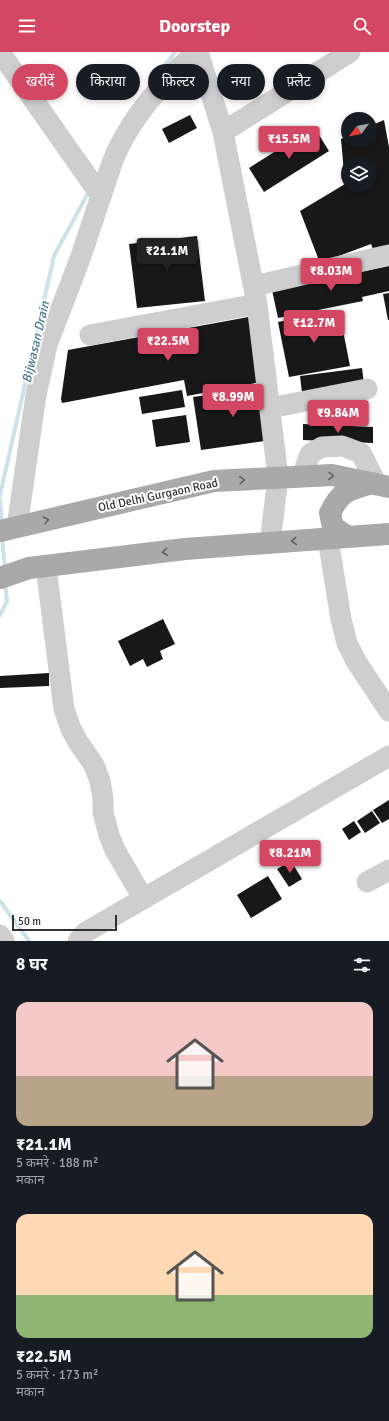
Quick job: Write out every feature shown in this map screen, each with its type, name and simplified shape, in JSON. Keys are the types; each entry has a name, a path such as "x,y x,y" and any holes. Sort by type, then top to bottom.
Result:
{"main road":[{"name":"Old Delhi Gurgaon Road","path":"8,529 89,509 214,482 278,477 332,475 379,485"},
{"path":"338,538 333,527 330,513 336,500 348,491 379,485"},
{"path":"5,577 29,568 185,550 389,534"}],"street":[{"path":"0,52 101,196"},
{"path":"8,529 47,345 80,259 119,147 135,120 157,91 197,52 223,132 256,295 278,477 270,543"},
{"path":"223,132 350,52"},
{"path":"90,335 256,295 389,255"},
{"path":"270,408 367,389"},
{"path":"302,476 310,454 322,447 342,446 361,453 379,485"},
{"path":"338,538 341,619 347,643 356,661 389,711"},
{"path":"46,566 64,710 71,729 94,765 100,781 103,799 103,812 109,835 115,850 143,898"},
{"path":"78,941 86,932 143,898 389,756"},
{"path":"366,882 389,870"},
{"path":"0,935 4,941"}],"building":[{"path":"190,115 197,128 169,143 162,129"},
{"path":"384,120 389,147 389,247 374,252 371,244 320,263 300,211 341,186 341,192 377,192 377,156 343,156 342,148 377,148 377,123"},
{"path":"314,127 329,151 264,192 249,168"},
{"path":"197,236 205,301 137,308 129,244"},
{"path":"389,266 389,291 362,297 363,301 278,318 272,290"},
{"path":"389,293 389,320 388,320 383,294"},
{"path":"339,310 350,366 289,377 278,322"},
{"path":"254,316 266,381 187,396 184,380 62,403 61,399 68,350"},
{"path":"362,368 364,384 302,393 300,376"},
{"path":"265,387 272,440 201,450 193,397"},
{"path":"182,390 185,407 142,414 139,397"},
{"path":"186,415 190,442 156,447 152,420"},
{"path":"303,424 373,427 373,443 303,440"},
{"path":"163,619 175,644 160,651 163,659 147,667 143,659 130,666 118,641"},
{"path":"49,673 49,686 0,688 0,676"},
{"path":"389,800 389,819 382,823 373,810"},
{"path":"372,811 380,823 365,833 357,821"},
{"path":"354,821 361,832 349,840 342,829"},
{"path":"291,861 302,879 289,887 277,869"},
{"path":"268,876 282,899 251,918 237,895"}],"waterway":[{"name":"Bijwasan Drain","path":"166,64 175,52"},
{"name":"Bijwasan Drain","path":"0,495 54,256 87,195"},
{"name":"Bijwasan Drain","path":"0,499 2,524"},
{"name":"Bijwasan Drain","path":"2,537 5,570"},
{"name":"Bijwasan Drain","path":"0,615 7,601 5,583"},
{"name":"Bijwasan Drain","path":"0,901 29,941"}]}
